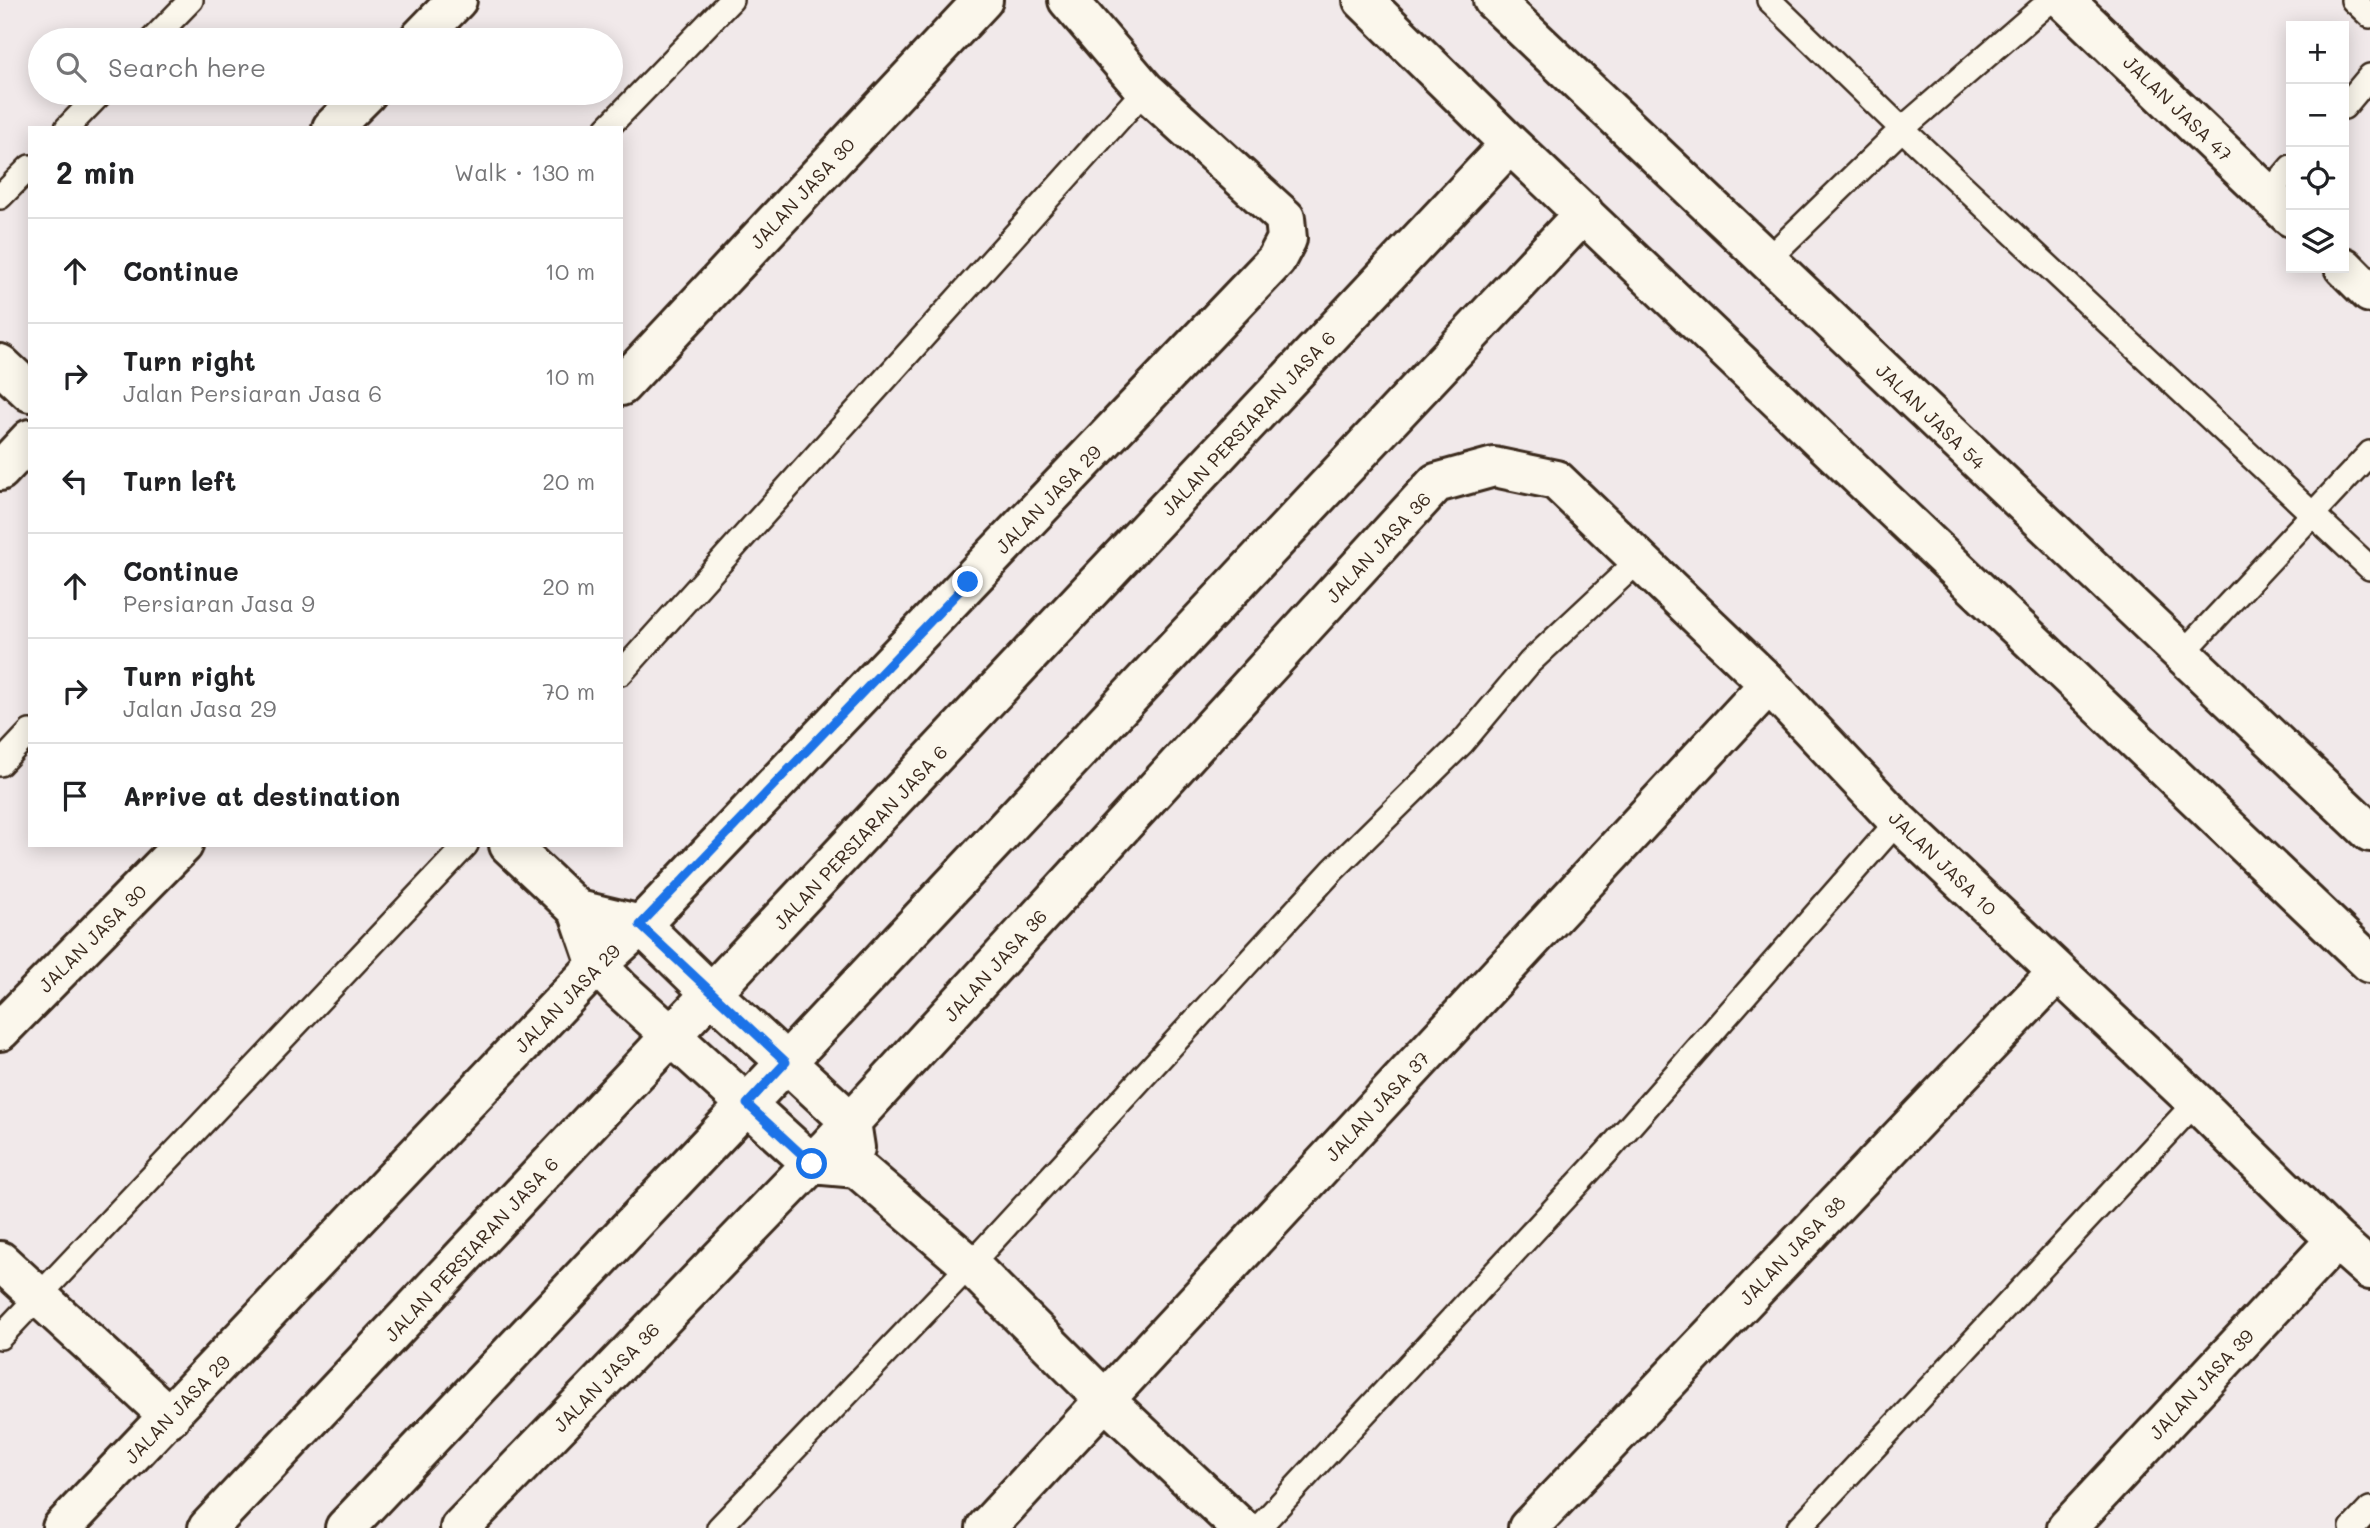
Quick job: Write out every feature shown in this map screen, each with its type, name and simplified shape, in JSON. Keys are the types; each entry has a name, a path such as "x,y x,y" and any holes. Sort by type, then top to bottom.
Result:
{"street":[{"path":"430,28 457,0"},
{"name":"JALAN JASA 30","path":"623,384 983,0"},
{"path":"1068,0 1145,90"},
{"path":"1363,0 1510,144 2370,963"},
{"name":"JALAN JASA 54","path":"1493,0 2370,832"},
{"name":"JALAN JASA 47","path":"2064,0 2283,193"},
{"name":"JALAN JASA 29","path":"62,1528 597,965 640,925 1276,261 1287,239 1285,218 1145,90"},
{"path":"334,126 355,105"},
{"name":"JALAN PERSIARAN JASA 6","path":"208,1528 1510,144"},
{"path":"345,1528 1584,213"},
{"path":"2349,272 2370,293"},
{"path":"0,364 28,390"},
{"path":"0,471 28,441"},
{"name":"JALAN JASA 36","path":"460,1528 812,1164 1436,483 1494,467 1556,480"},
{"name":"JALAN JASA 10","path":"1556,480 1769,684 1898,821 2370,1270"},
{"name":"JALAN JASA 37","path":"986,1528 1769,684"},
{"name":"JALAN JASA 30","path":"0,1031 181,847"},
{"path":"511,847 578,910 597,965 672,1036 812,1164 857,1168 970,1265 1105,1400 1241,1528"},
{"path":"578,910 640,925 851,1122 857,1168"},
{"name":"JALAN JASA 38","path":"1528,1528 2057,973"},
{"name":"JALAN JASA 39","path":"2067,1528 2336,1240"},
{"path":"0,1261 170,1416"}],"lane":[{"path":"164,28 191,0"},
{"path":"609,126 731,0"},
{"path":"1769,0 1902,129 2370,568"},
{"path":"1767,260 1902,129 2051,0"},
{"path":"2353,0 2370,16"},
{"path":"2349,101 2370,76"},
{"path":"623,671 1145,90"},
{"path":"69,126 89,105"},
{"path":"0,197 28,169"},
{"path":"2182,654 2370,453"},
{"path":"719,1528 970,1265 1333,870 1462,743 1530,662 1639,561"},
{"path":"0,764 28,734"},
{"path":"1258,1528 1607,1152 1898,821"},
{"path":"0,1337 464,847"},
{"path":"1799,1528 2196,1102"},
{"path":"2352,1528 2370,1509"}],"route":[{"path":"812,1164 747,1104 786,1062 640,925 968,582"}]}
